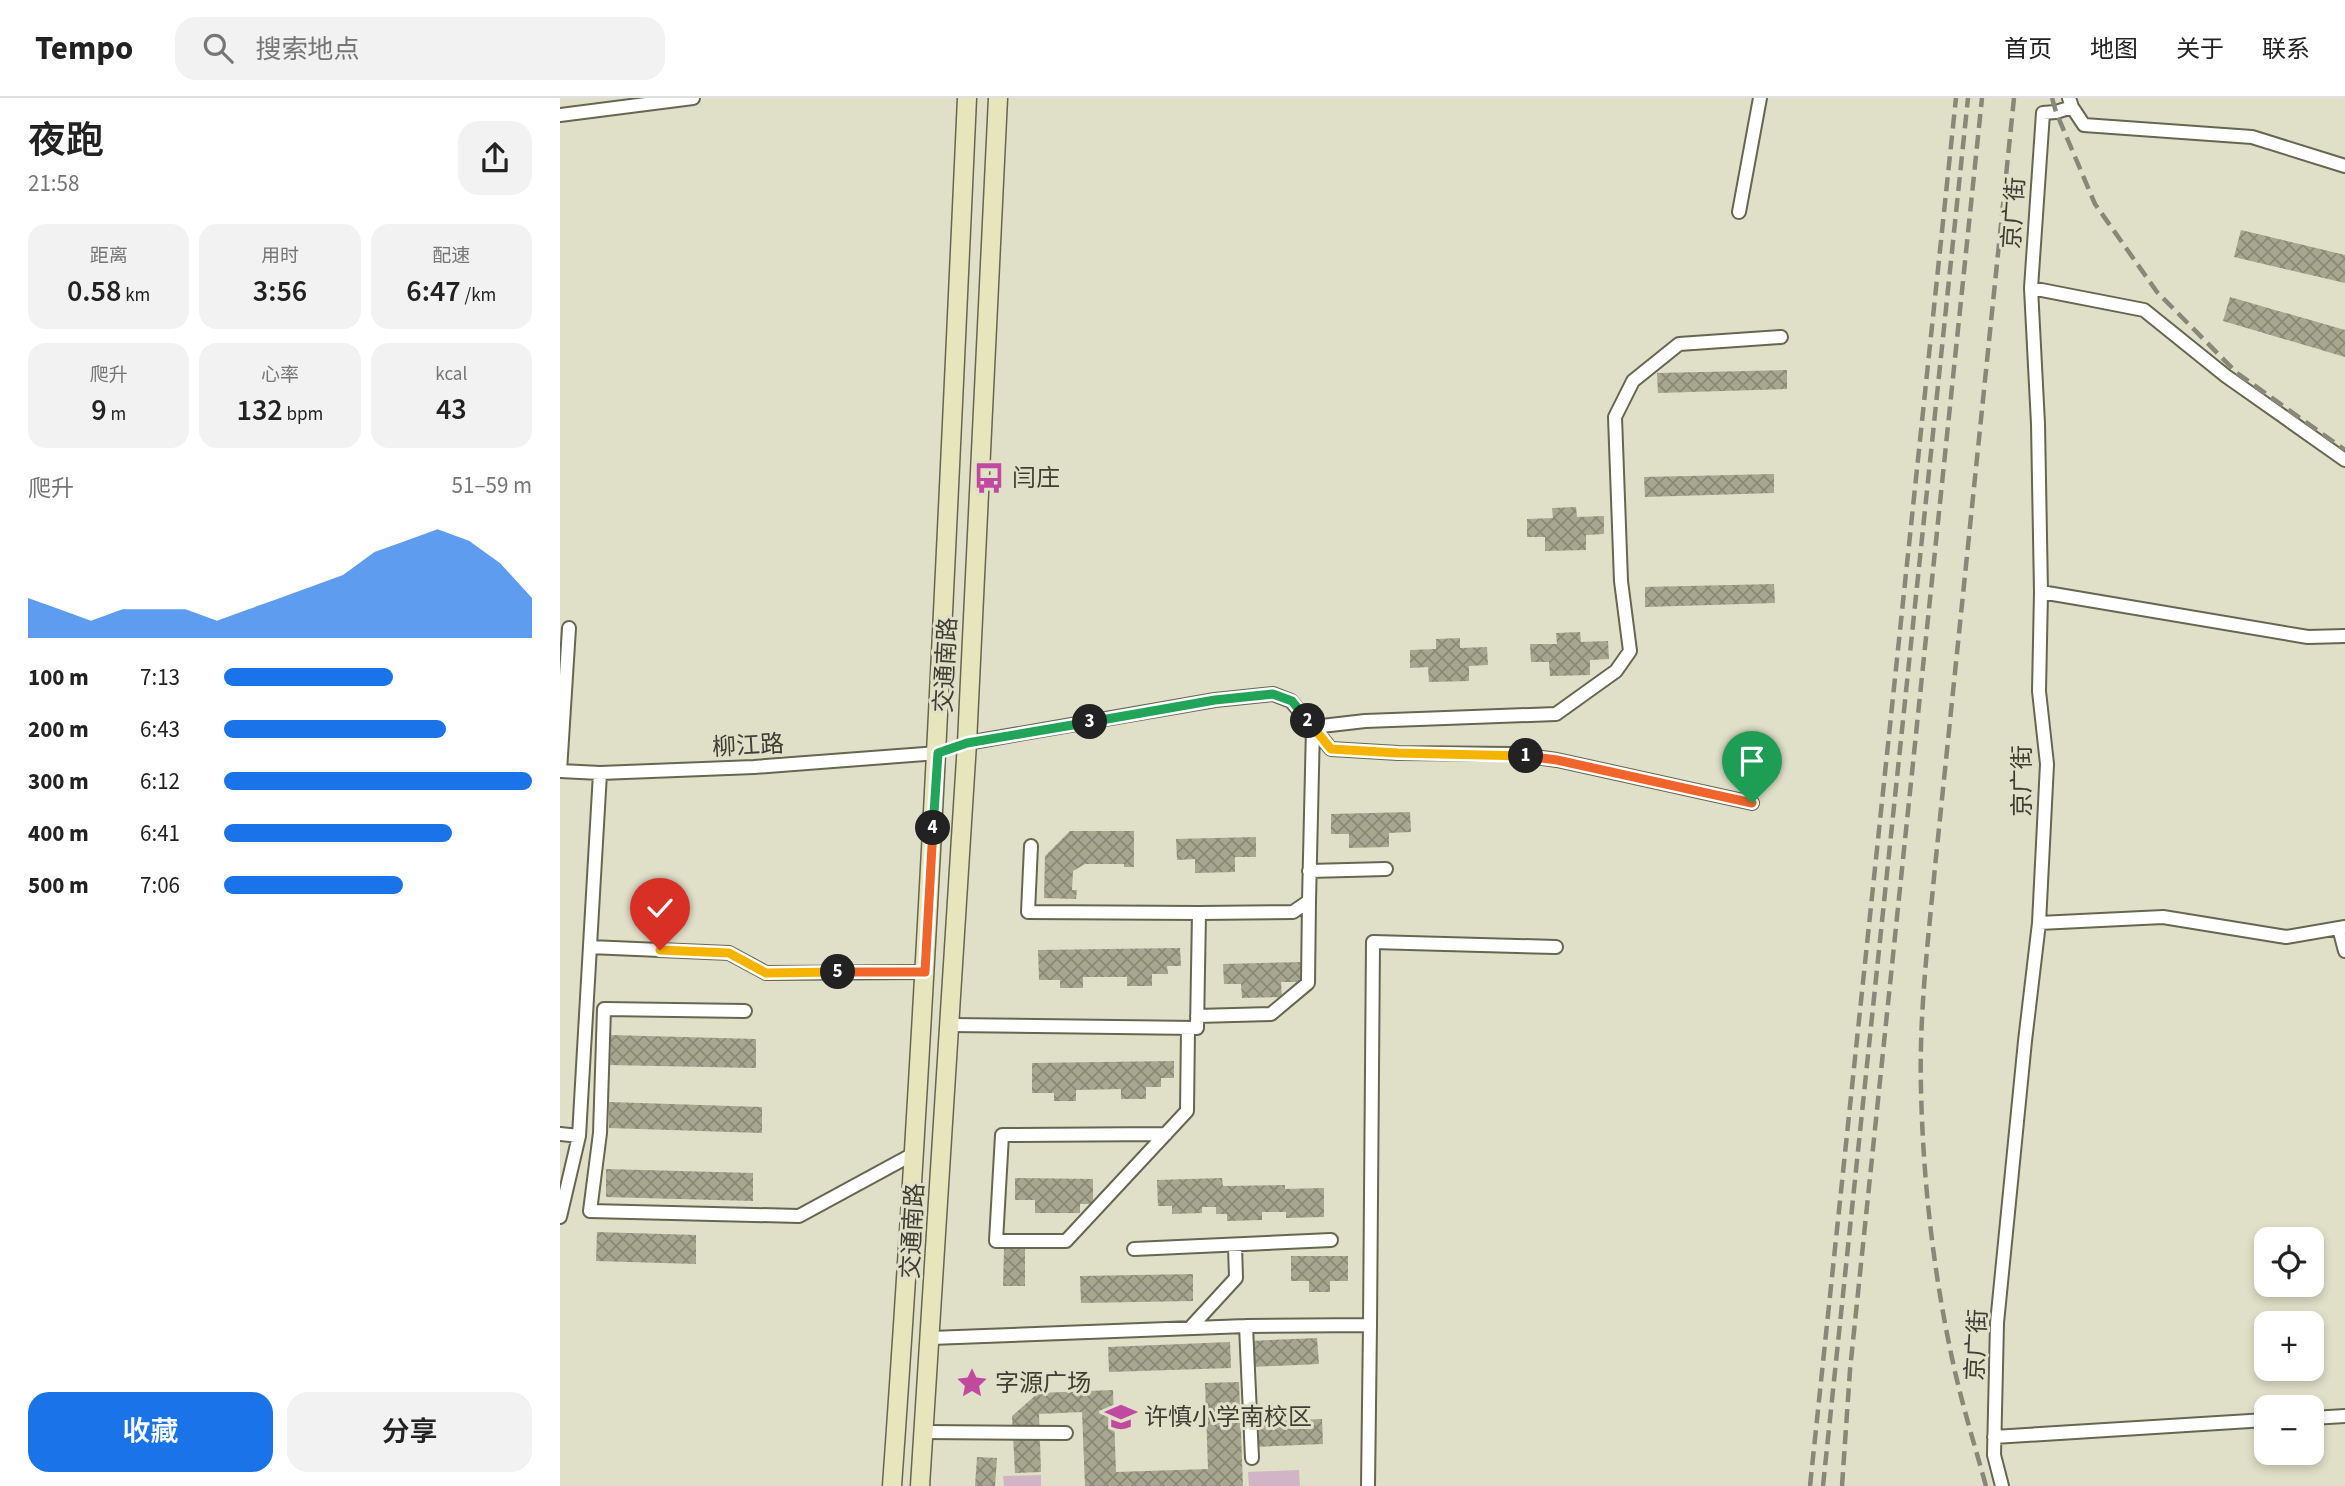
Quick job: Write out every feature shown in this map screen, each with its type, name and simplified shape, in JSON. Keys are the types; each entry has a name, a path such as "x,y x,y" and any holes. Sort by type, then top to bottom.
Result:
{"main road":[{"name":"交通南路","path":"892,1486 938,753 967,98"},
{"name":"交通南路","path":"920,1486 967,743 998,98"},
{"path":"938,753 967,743"},
{"path":"894,1459 922,1461"}],"street":[{"path":"560,115 693,98"},
{"path":"1739,212 1760,98"},
{"path":"2071,102 2084,125 2252,137 2345,166"},
{"name":"京广街","path":"2002,1486 1994,1455 1997,1323 2039,923 2047,764 2039,691 2041,592 2038,424 2031,288 2043,113 2056,113 2071,102"},
{"path":"2031,288 2144,310 2226,376 2345,460"},
{"path":"1313,727 1556,713 1616,670 1630,650 1621,581 1615,417 1633,381 1679,344 1781,337"},
{"path":"2041,592 2308,637 2345,636"},
{"path":"560,771 569,628"},
{"path":"967,743 1215,700 1273,694 1292,701 1331,749 1398,753 1514,754 1557,760 1752,803"},
{"path":"1197,1017 1271,1014 1308,983 1313,727"},
{"name":"柳江路","path":"560,771 600,774 754,767 938,753"},
{"path":"560,1217 579,1136 600,774"},
{"path":"1031,846 1028,912 1293,912 1309,901"},
{"path":"1309,871 1386,869"},
{"path":"950,1025 1197,1027 1199,913"},
{"path":"2039,923 2163,917 2286,937 2342,927 2345,951"},
{"path":"1368,1486 1373,943 1556,947"},
{"path":"590,947 729,953 766,973 925,972"},
{"path":"745,1011 604,1009 600,1133 590,1211 799,1216 915,1153"},
{"path":"1166,1133 1002,1135 996,1241 1066,1241 1187,1111 1188,1027"},
{"path":"560,1134 579,1136"},
{"path":"1134,1249 1331,1240"},
{"path":"1190,1328 1236,1278 1235,1246"},
{"path":"931,1338 1246,1326 1370,1325"},
{"path":"1246,1326 1252,1458"},
{"path":"2324,1417 2345,1416"},
{"path":"1994,1437 2254,1421"},
{"path":"924,1432 1066,1433"}],"shaded area":[{"path":"1299,1470 1300,1486 1249,1486 1248,1472"},
{"path":"1041,1475 1041,1486 1004,1486 1003,1476"}],"building":[{"path":"2241,230 2345,255 2345,283 2234,257"},
{"path":"2230,297 2345,330 2345,357 2223,321"},
{"path":"1787,370 1787,389 1658,393 1657,373"},
{"path":"1774,474 1774,493 1645,497 1644,477"},
{"path":"1576,507 1577,517 1604,516 1604,534 1586,535 1586,550 1545,551 1545,537 1527,537 1527,519 1553,518 1552,508"},
{"path":"1774,584 1775,603 1645,607 1645,587"},
{"path":"1580,632 1581,642 1608,641 1609,659 1590,660 1590,675 1550,676 1549,662 1531,662 1530,644 1557,644 1556,633"},
{"path":"1460,638 1460,648 1487,647 1488,665 1469,666 1469,681 1429,682 1428,667 1410,668 1410,650 1436,649 1436,639"},
{"path":"1410,812 1411,832 1389,833 1389,847 1349,848 1349,834 1331,834 1331,814"},
{"path":"1070,831 1134,831 1134,867 1124,867 1124,864 1085,864 1073,871 1072,890 1077,890 1076,899 1044,898 1045,856"},
{"path":"1256,837 1256,857 1235,857 1235,872 1195,873 1195,859 1177,860 1176,839"},
{"path":"1180,948 1181,966 1167,966 1168,974 1152,974 1152,986 1127,986 1127,977 1083,977 1083,988 1060,988 1060,980 1039,980 1038,950"},
{"path":"1303,962 1303,982 1281,982 1282,997 1242,998 1241,984 1224,984 1223,964"},
{"path":"611,1035 756,1039 756,1068 610,1065"},
{"path":"1174,1061 1174,1078 1161,1078 1161,1087 1146,1087 1146,1099 1121,1099 1121,1089 1076,1090 1076,1101 1054,1101 1054,1093 1032,1093 1032,1063"},
{"path":"609,1102 762,1107 762,1133 609,1128"},
{"path":"606,1169 753,1173 753,1201 606,1197"},
{"path":"1015,1178 1093,1179 1093,1204 1080,1204 1080,1213 1035,1213 1035,1200 1015,1200"},
{"path":"1222,1178 1223,1186 1285,1185 1285,1189 1324,1188 1324,1217 1286,1218 1286,1212 1262,1212 1262,1220 1227,1221 1227,1214 1216,1214 1216,1207 1202,1207 1202,1213 1172,1214 1172,1206 1158,1206 1157,1180"},
{"path":"597,1232 696,1235 696,1264 596,1261"},
{"path":"1004,1249 1025,1249 1025,1286 1003,1286"},
{"path":"1291,1256 1348,1256 1348,1281 1330,1281 1330,1292 1309,1292 1309,1281 1291,1281"},
{"path":"1193,1274 1193,1301 1081,1303 1080,1276"},
{"path":"1317,1338 1319,1364 1252,1367 1250,1341"},
{"path":"1230,1342 1231,1368 1109,1372 1108,1347"},
{"path":"1239,1382 1243,1486 1085,1486 1082,1412 1039,1414 1041,1472 1015,1473 1012,1416 1038,1393 1113,1390 1116,1472 1208,1469 1205,1383"},
{"path":"1322,1419 1323,1444 1256,1447 1255,1422"},
{"path":"977,1457 997,1458 995,1486 975,1486"}],"railway":[{"path":"1810,1486 1956,98"},
{"path":"1823,1486 1968,98"},
{"path":"1842,1486 1850,1370 1982,98"},
{"path":"1986,1486 1956,1374 1939,1292 1927,1190 1921,1061 1930,922 2014,98"},
{"path":"2052,98 2095,204 2157,292 2237,373 2345,450"}],"place":[{"name":"闫庄","path":"989,478"},
{"name":"字源广场","path":"972,1383"},
{"name":"许慎小学南校区","path":"1121,1417"}],"route":[{"path":"660,950 729,953 766,973 925,972 938,753 967,743 1215,700 1273,694 1292,701 1331,749 1398,753 1514,754 1557,760 1752,803"}]}
